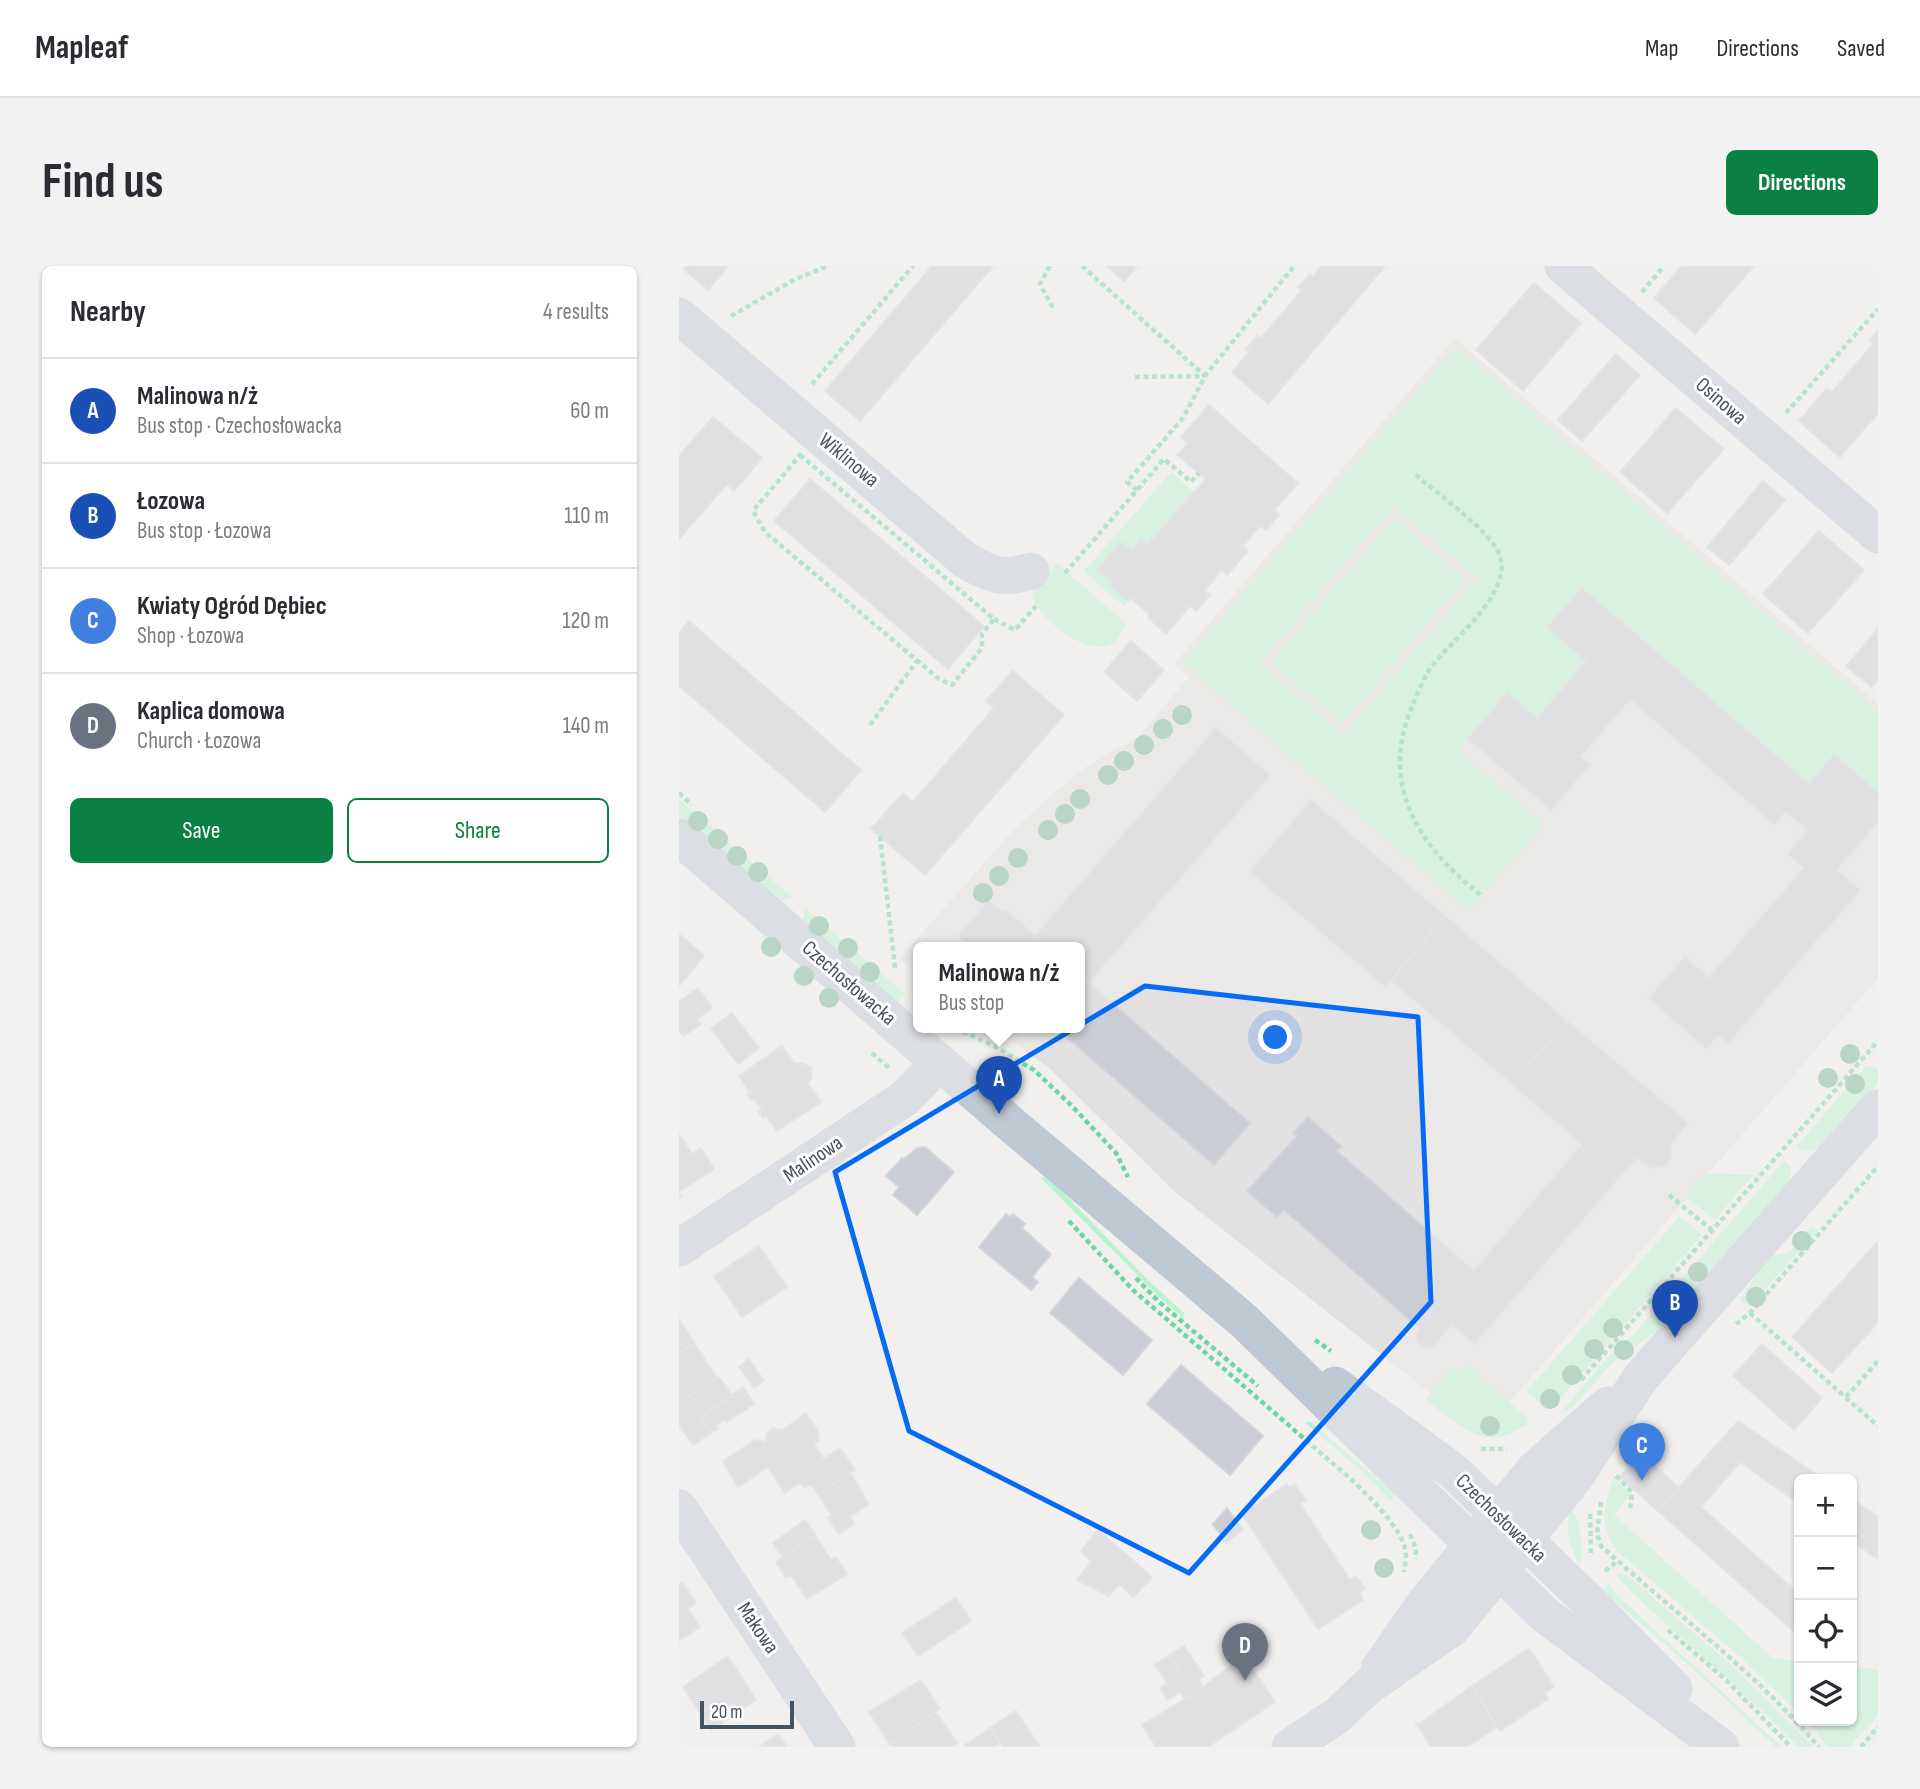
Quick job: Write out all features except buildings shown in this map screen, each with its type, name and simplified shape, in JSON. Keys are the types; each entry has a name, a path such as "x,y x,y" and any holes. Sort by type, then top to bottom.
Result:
{"street":[{"name":"Osinowa","path":"1563,266 1878,535"},
{"name":"Wiklinowa","path":"692,327 965,560 987,573 1045,583"},
{"name":"Czechosłowacka","path":"679,837 1244,1321 1558,1626 1721,1747"},
{"name":"Malinowa","path":"679,1248 905,1098 940,1062"},
{"path":"1290,1747 1338,1714 1367,1687 1452,1628 1573,1480 1642,1376 1878,1108"},
{"name":"Czechosłowacka","path":"1244,1321 1439,1459 1583,1596 1731,1747"},
{"path":"1367,1687 1424,1604 1547,1457 1642,1376"},
{"name":"Makowa","path":"679,1508 837,1747"}],"path":[{"path":"692,327 722,321 794,280 827,266"},
{"path":"812,384 913,266"},
{"path":"1050,266 1040,284 1053,308"},
{"path":"1082,266 1205,376"},
{"path":"1137,490 1128,482 1183,418 1205,376 1294,266"},
{"path":"1637,298 1664,266"},
{"path":"1780,420 1878,309"},
{"path":"1135,377 1205,376"},
{"path":"800,455 753,511 765,532 939,679 952,685 982,648"},
{"path":"994,619 1015,630 1045,583 1164,459 1191,482 1199,473"},
{"path":"1416,475 1490,539 1500,557 1501,573 1496,592 1429,670 1405,723 1399,751 1401,783 1408,808 1422,835 1457,876 1482,896"},
{"path":"870,725 918,661"},
{"path":"880,836 895,968"},
{"path":"1573,1390 1878,1041"},
{"path":"1732,1328 1750,1313 1878,1166"},
{"path":"1669,1195 1713,1230"},
{"path":"1061,1212 1133,1290 1375,1503 1406,1549 1401,1578"},
{"path":"1750,1313 1878,1426"},
{"path":"1846,1397 1878,1362"},
{"path":"1610,1471 1632,1492 1630,1510"},
{"path":"1601,1499 1597,1534 1601,1546 1703,1634 1803,1728 1819,1747"},
{"path":"1407,1523 1416,1549 1415,1561"},
{"path":"1861,1747 1878,1727"}],"highlighted area":[{"path":"1145,986 1418,1017 1431,1302 1189,1573 909,1431 835,1172"}],"shaded area":[{"path":"1455,338 1878,704 1878,978 1482,1434 1175,1192 1049,1068 1001,1033 1085,1033 1085,942 914,942 1010,834 1050,796 1087,766 1139,736 1189,677 1174,664"},
{"path":"913,943 913,969 899,959"}],"green space":[{"path":"1456,347 1878,712 1878,792 1835,755 1809,784 1582,588 1548,627 1586,661 1537,719 1507,693 1457,750 1543,825 1469,911 1183,663","holes":["1393,506 1478,578 1343,736 1259,663"]},
{"path":"1171,472 1194,492 1147,545 1141,540 1132,551 1121,542 1098,568 1113,583 1111,586 1128,601 1124,606 1084,571"},
{"path":"1394,519 1465,579 1342,723 1272,662"},
{"path":"1057,563 1125,623 1118,639 1107,646 1093,646 1078,641 1063,632 1039,609 1032,597 1036,588"},
{"path":"679,799 792,897 780,901 679,815"},
{"path":"805,908 905,994 898,1003 803,921"},
{"path":"1872,1066 1878,1070 1878,1084 1821,1149 1803,1151 1797,1146 1865,1067"},
{"path":"1784,1161 1791,1167 1790,1185 1659,1329 1613,1363 1571,1408 1560,1414 1604,1361 1634,1334"},
{"path":"1705,1173 1753,1175 1715,1220 1685,1196"},
{"path":"1048,1177 1147,1279 1184,1313 1184,1319 1041,1178"},
{"path":"1680,1216 1702,1235 1553,1407 1546,1408 1526,1392"},
{"path":"1811,1226 1818,1230 1749,1307 1740,1300 1769,1256 1788,1253"},
{"path":"1467,1365 1528,1419 1527,1425 1501,1437 1481,1436 1461,1426 1426,1400 1452,1368 1459,1373"},
{"path":"1304,1422 1311,1422 1395,1494 1390,1501 1365,1474"},
{"path":"1613,1478 1630,1495 1614,1515 1773,1658 1794,1660 1794,1708 1738,1655 1617,1551 1605,1524 1607,1499"},
{"path":"1571,1508 1581,1536 1580,1565 1569,1538"},
{"path":"1620,1573 1628,1576 1730,1664 1814,1747 1799,1747 1633,1594 1616,1575"},
{"path":"1608,1584 1782,1747 1776,1747 1702,1677 1602,1590"},
{"path":"1857,1667 1878,1670 1878,1716 1849,1747 1828,1747 1811,1726 1857,1726"}],"place":[{"name":"Malinowa n/ż","path":"999,1114"},
{"name":"Łozowa","path":"1675,1338"},
{"name":"Kwiaty Ogród Dębiec","path":"1642,1481"},
{"name":"Kaplica domowa","path":"1245,1681"}]}
